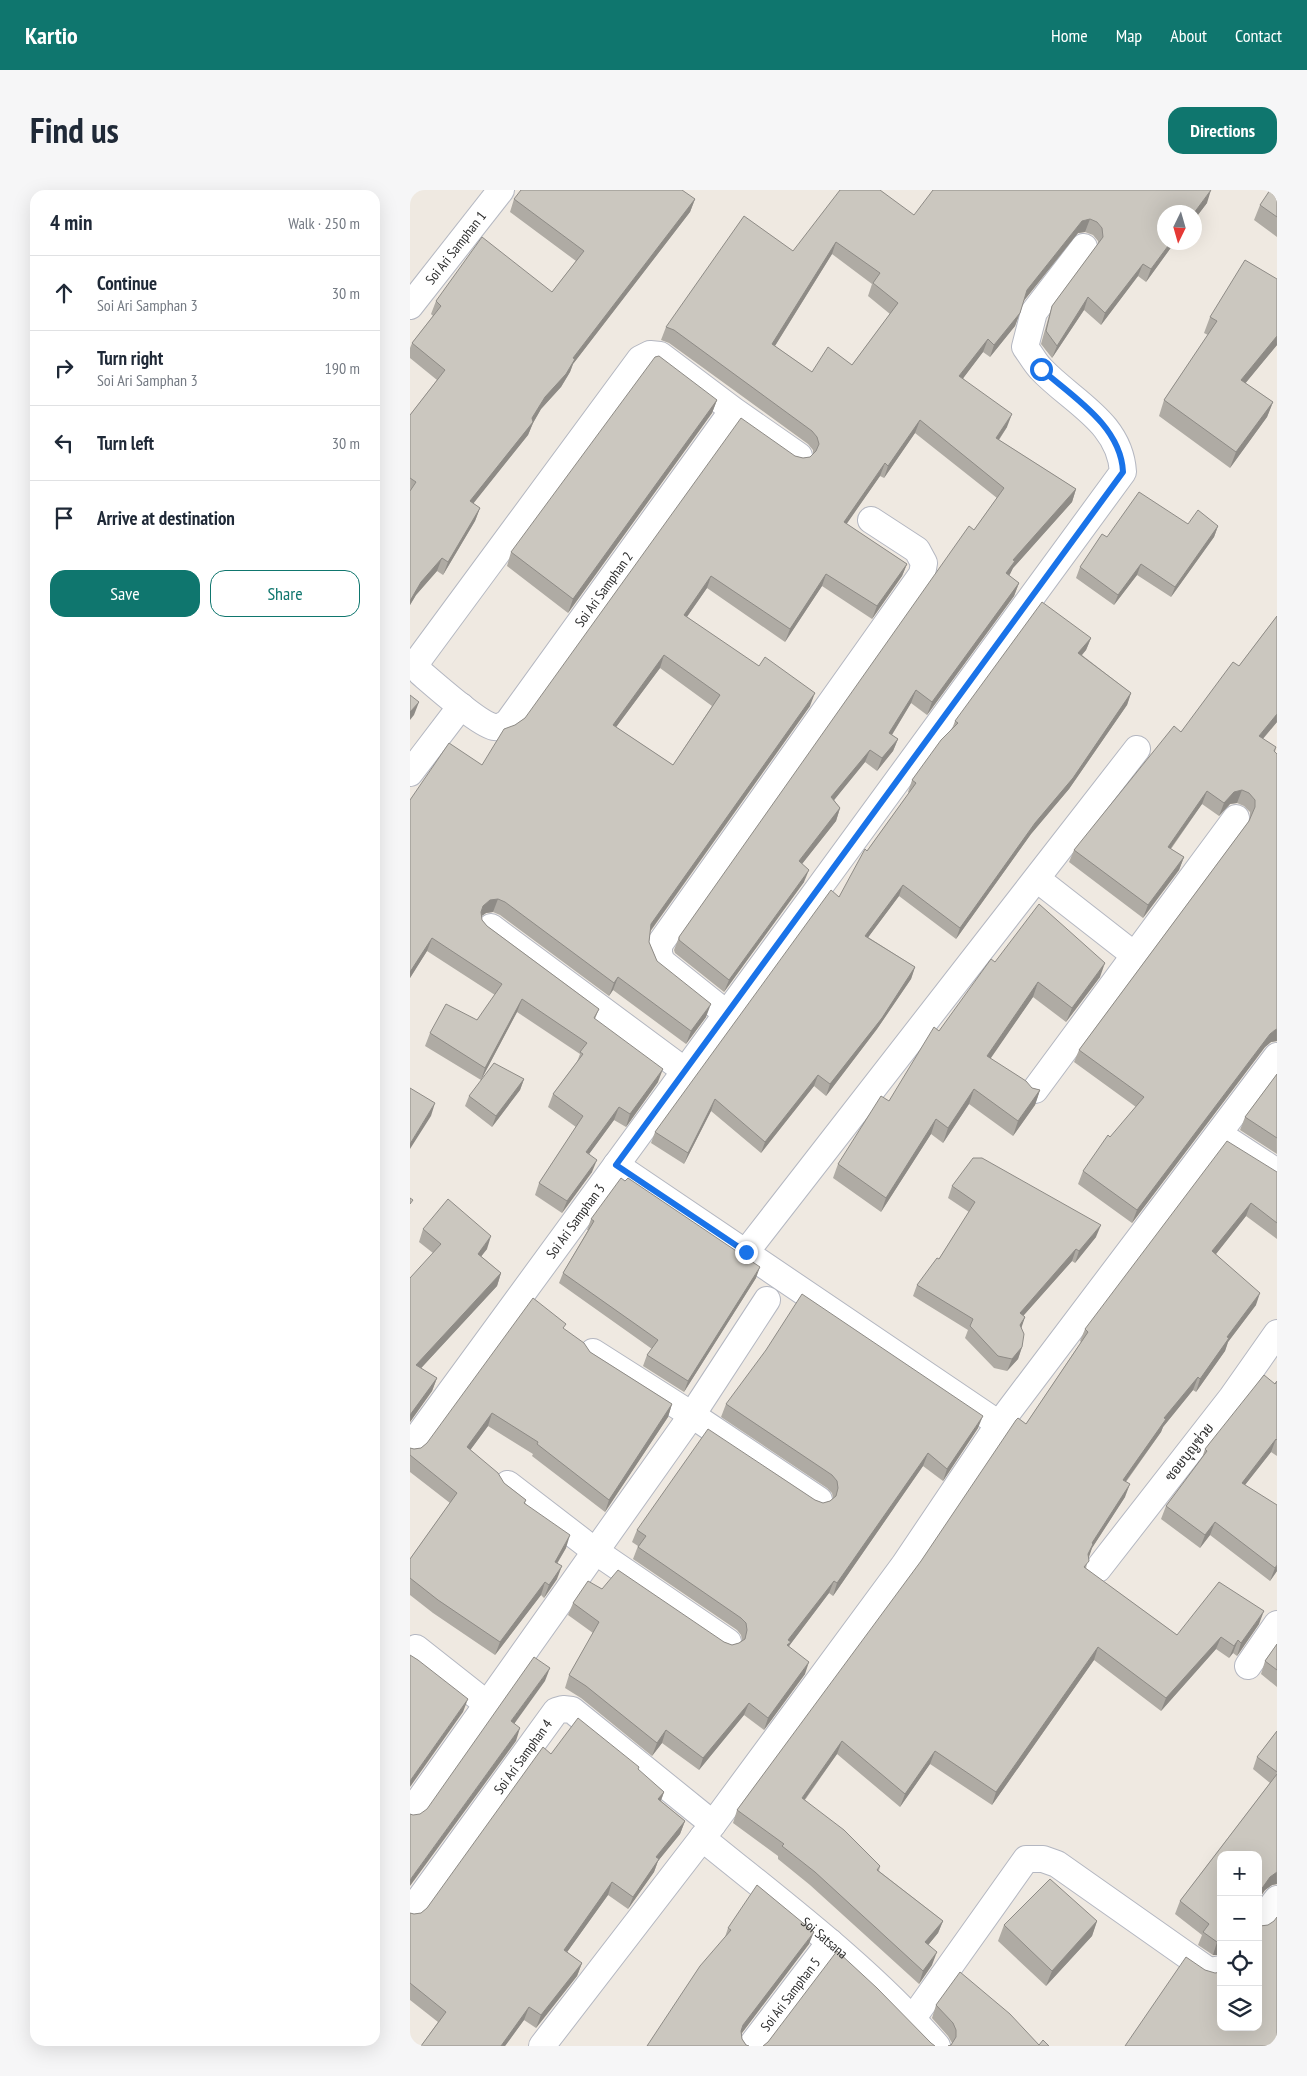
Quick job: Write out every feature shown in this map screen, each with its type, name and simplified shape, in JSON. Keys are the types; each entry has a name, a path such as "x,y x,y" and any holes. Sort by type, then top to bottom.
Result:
{"street":[{"name":"Soi Ari Samphan 1","path":"410,306 501,190"},
{"name":"Soi Ari Samphan 3","path":"410,1447 1123,472 1122,455 1102,423 1041,369 1025,347 1034,312 1084,247"},
{"name":"Soi Ari Samphan 2","path":"650,354 660,355 733,410 508,722 502,726 493,726 461,706 421,673 418,666 419,659 640,359 650,354"},
{"path":"733,410 799,456"},
{"path":"727,1014 662,962 659,954 659,945 922,574 924,563 917,550 871,520"},
{"path":"410,773 461,706"},
{"path":"746,1252 1137,749"},
{"path":"1035,1090 1133,954 1236,818"},
{"path":"1037,878 1133,954"},
{"path":"491,927 685,1071"},
{"path":"542,2046 707,1831 904,1565 999,1424 1277,1056"},
{"path":"1219,1134 1277,1172"},
{"path":"616,1165 999,1424"},
{"path":"410,1813 692,1414 767,1300"},
{"name":"ซอยบุญช่วย","path":"1098,1569 1232,1397 1277,1333"},
{"path":"593,1352 692,1414 819,1500"},
{"path":"508,1484 595,1552 728,1642"},
{"path":"1248,1666 1277,1624"},
{"path":"416,1648 487,1704"},
{"name":"Soi Ari Samphan 4","path":"410,1912 556,1712 563,1709 572,1710 707,1831"},
{"name":"Soi Satsana","path":"707,1831 913,2018 937,2046"},
{"path":"913,2018 1026,1859 1043,1858 1057,1864 1209,1971 1217,1970"},
{"path":"1262,1919 1277,1899"},
{"name":"Soi Ari Samphan 5","path":"751,2046 830,1942"}],"building":[{"path":"521,190 682,190 695,199 573,358 575,359 566,374 545,397 532,418 533,422 470,501 480,508 448,562 442,558 421,582 410,601 410,491 416,482 410,478 410,415 445,370 412,343 441,306 436,301 482,237 552,292 584,251 514,199"},
{"path":"840,190 880,190 914,215 933,190 1211,190 1200,205 1157,205 1157,250 1165,250 1151,269 1143,264 1105,313 1088,297 1057,346 1046,331 1052,306 1103,237 1102,228 1097,222 1090,219 1082,221 1027,290 1020,313 994,345 988,339 959,376 1012,414 996,438 1076,489 1013,560 1015,561 1006,573 1019,583 932,702 916,690 889,733 898,739 882,758 870,750 831,797 840,808 799,861 809,870 729,980 679,940 679,937 969,526 974,530 1004,488 920,420 888,466 885,463 844,522 907,564 877,606 826,574 790,629 711,576 684,615 759,666 765,657 815,693 651,924 649,942 657,961 711,1004 691,1031 618,977 614,983 505,902 498,899 490,900 483,906 481,912 482,920 487,926 599,1009 594,1018 663,1069 630,1114 619,1107 586,1152 597,1160 567,1201 539,1183 583,1116 553,1094 583,1054 580,1052 587,1043 522,999 485,1068 430,1033 446,1004 477,1020 502,984 432,938 410,972 410,800 449,743 482,765 504,729 515,725 525,718 741,418 795,456 810,457 816,451 819,444 817,437 812,431 674,330 666,327 744,216 793,251","holes":["836,242 880,273 873,283 898,303 852,365 828,347 812,372 772,344","664,655 720,695 673,765 613,725"]},
{"path":"1270,190 1277,190 1277,217 1260,205"},
{"path":"1245,260 1277,279 1277,336 1241,380 1273,402 1236,452 1164,400 1217,321 1210,317"},
{"path":"659,356 717,400 573,599 511,552 655,357"},
{"path":"1139,492 1188,524 1198,510 1218,526 1175,587 1141,564 1118,595 1080,567 1102,534 1107,537"},
{"path":"1042,602 1091,638 1078,653 1131,693 1073,778 1035,823 960,928 903,885 865,936 915,967 882,1018 830,1084 818,1075 765,1142 715,1099 688,1153 655,1132 831,890 839,897 865,849 867,851 916,783 912,780 941,740 958,723 955,721"},
{"path":"1277,616 1277,714 1259,736 1276,747 1274,751 1277,754 1277,1029 1270,1034 1137,1210 1083,1171 1108,1135 1110,1137 1144,1097 1079,1050 1249,821 1255,807 1255,800 1249,793 1242,790 1234,792 1224,803 1207,791 1168,847 1184,857 1148,905 1074,850 1174,726 1181,732 1233,662 1239,666"},
{"path":"410,695 419,702 410,712"},
{"path":"1039,904 1105,963 1072,1008 1038,982 987,1056 1026,1081 1032,1088 1040,1090 1018,1121 974,1089 948,1128 936,1119 886,1198 838,1164 881,1096 889,1101 934,1027 939,1031 991,959 995,962"},
{"path":"494,1063 524,1079 496,1116 469,1096"},
{"path":"1277,1074 1277,1138 1245,1117"},
{"path":"410,1088 435,1103 410,1144"},
{"path":"1227,1141 1277,1172 1277,1223 1251,1203 1212,1251 1260,1293 1227,1337 1229,1338 1200,1379 1198,1377 1164,1418 1166,1419 1123,1480 1130,1484 1092,1543 1088,1554 1089,1561 1084,1567 1177,1635 1219,1582 1264,1611 1241,1643 1238,1640 1234,1646 1221,1637 1166,1698 1098,1647 996,1792 935,1751 905,1794 842,1741 802,1798 844,1830 880,1866 877,1870 943,1921 925,1942 937,1952 923,1971 815,1872 782,1846 784,1844 737,1810 921,1561 1016,1420 1018,1418 1026,1424 1088,1332 1085,1329"},
{"path":"973,1158 982,1158 1101,1225 1079,1251 1076,1249 1020,1313 1025,1317 1020,1325 1024,1334 1022,1347 1012,1359 998,1356 970,1326 973,1319 917,1285 937,1258 939,1259 975,1202 952,1186"},
{"path":"621,1178 625,1181 628,1178 760,1267 688,1381 647,1355 658,1340 563,1273 594,1221 591,1219"},
{"path":"448,1199 491,1236 478,1254 501,1273 416,1365 437,1378 410,1415 410,1278 441,1244 423,1229"},
{"path":"802,1294 983,1416 947,1469 928,1453 837,1583 834,1581 788,1640 791,1642 787,1645 809,1662 768,1718 749,1703 703,1758 666,1730 657,1743 586,1686 569,1675 599,1622 573,1603 588,1581 602,1589 618,1570 724,1642 732,1645 745,1639 746,1623 638,1547 646,1536 637,1530 708,1429 815,1500 823,1503 830,1501 836,1496 837,1481 832,1475 726,1404 766,1350"},
{"path":"533,1298 566,1324 563,1328 584,1343 590,1352 672,1404 609,1500 537,1444 538,1442 492,1413 467,1447 498,1473 504,1483 526,1500 524,1503 570,1535 555,1562 562,1566 549,1585 545,1582 500,1642 438,1600 410,1578 410,1559 457,1493 410,1455 410,1448 421,1448 427,1443"},
{"path":"1264,1375 1275,1384 1277,1381 1277,1440 1242,1483 1277,1505 1277,1565 1275,1568 1215,1522 1205,1535 1166,1506 1207,1451 1205,1449"},
{"path":"1277,1644 1277,1670 1265,1661"},
{"path":"410,1655 468,1699 410,1781"},
{"path":"534,1657 550,1668 511,1721 520,1728 410,1880 410,1814 420,1814 427,1809"},
{"path":"578,1718 639,1767 638,1769 664,1792 658,1799 685,1821 656,1857 659,1859 633,1897 612,1882 564,1950 582,1963 541,2015 529,2007 501,2046 421,2046 446,2012 410,1983 410,1913 421,1913 427,1908 543,1747 551,1754"},
{"path":"1277,1731 1277,1772 1257,1757"},
{"path":"1277,1774 1277,1872 1270,1877 1262,1888 1262,1851 1218,1851"},
{"path":"1217,1853 1217,1942 1203,1932 1209,1924 1180,1901"},
{"path":"1050,1879 1097,1921 1052,1971 1004,1925"},
{"path":"757,1885 814,1932 743,2025 741,2031 742,2039 749,2046 647,2046 700,1966 731,1930 728,1928"},
{"path":"1277,1917 1277,2046 1125,2046 1186,1957 1205,1970 1217,1973 1217,2031 1262,2031 1262,1926 1268,1925"},
{"path":"837,1951 877,1988 935,2046 763,2046"},
{"path":"960,1972 1010,2014 1039,2045 1043,2040 1049,2046 948,2046 951,2045 956,2037 956,2030 953,2023 936,2005"}],"route":[{"path":"746,1252 616,1165 1123,472 1122,455 1102,423 1041,369"}]}
